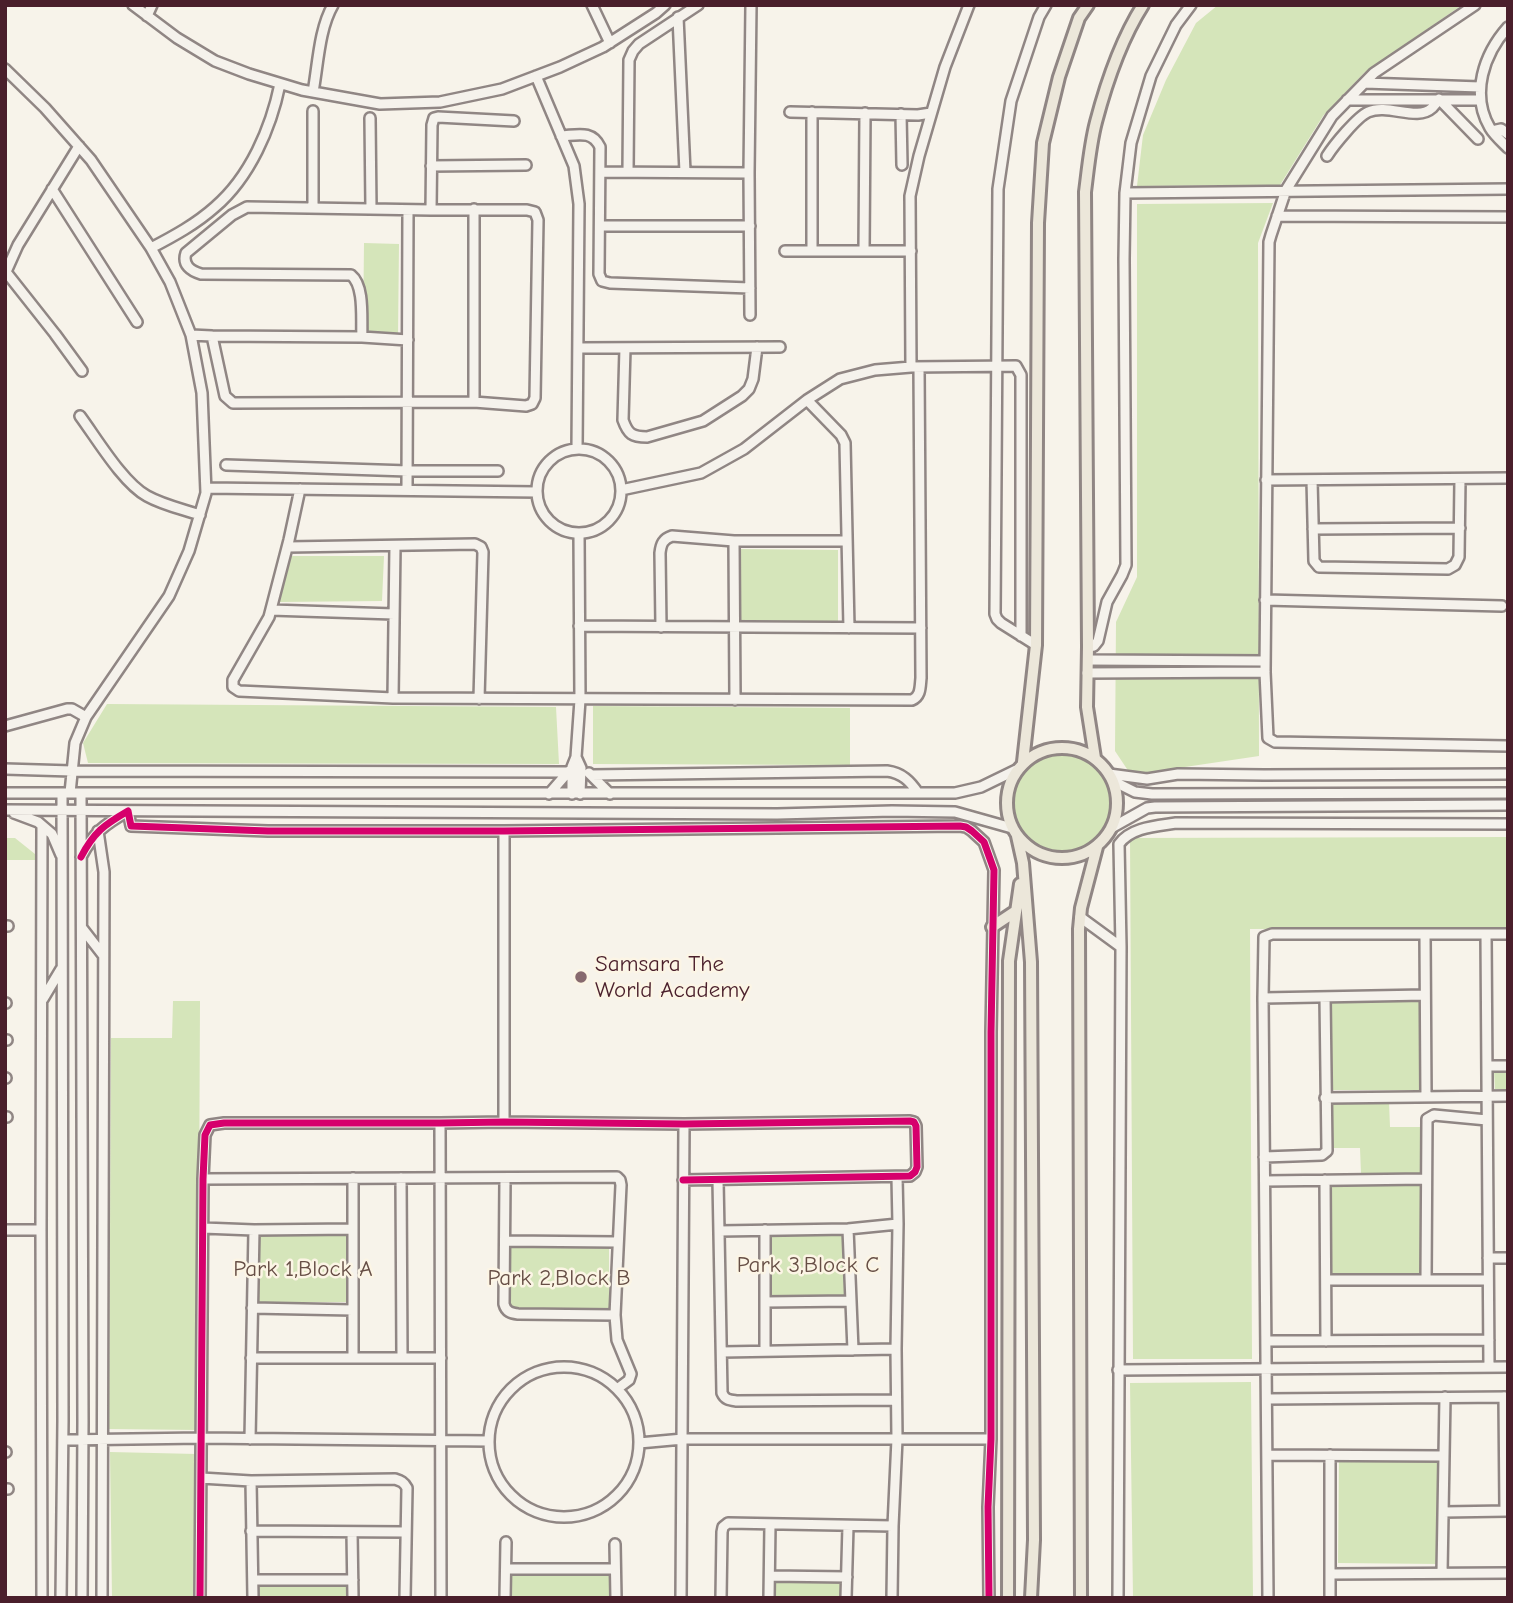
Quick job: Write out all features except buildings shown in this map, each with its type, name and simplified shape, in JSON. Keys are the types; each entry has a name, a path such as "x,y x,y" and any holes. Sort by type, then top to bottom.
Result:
{"main road":[{"path":"1031,1598 1034,1540 1031,961 1023,863 1006,807 1006,797 1010,782 1019,766 1036,645 1038,223 1044,143 1059,77 1079,18 1088,5"},
{"path":"1095,758 1087,707 1085,192 1096,123 1115,64 1143,5"},
{"path":"1014,832 1031,849 1055,858 1070,858 1097,846 1113,827 1118,800 1111,777 1095,758 1083,751 1069,747 1048,749 1019,766"},
{"path":"1081,1598 1080,917 1097,846"},
{"path":"1008,1598 1009,961 1023,863"},
{"path":"992,927 1016,911"}],"street":[{"path":"133,5 177,38 215,61 280,84 380,104 440,102 502,89 560,68 610,43 665,5"},
{"path":"146,16 152,5"},
{"path":"313,92 324,27 333,5"},
{"path":"592,5 610,43"},
{"path":"628,172 629,60 639,44 698,5"},
{"path":"750,315 751,5"},
{"path":"300,489 269,617 233,680 233,687 239,691 479,699 916,698 920,688 921,628 910,196 944,67 969,5"},
{"path":"1036,645 1001,623 995,614 998,189 1011,101 1039,17 1046,5"},
{"path":"1088,647 1094,646 1098,641 1107,602 1126,565 1124,260 1125,193 1131,143 1151,76 1175,25 1191,5"},
{"path":"1475,5 1374,74 1332,116 1286,190 1269,242 1265,600 1267,736 1272,742 1508,746"},
{"path":"678,17 685,172"},
{"path":"1508,26 1488,58 1479,87 1479,100 1490,128 1508,148"},
{"path":"5,69 45,107 91,160 151,248 170,282 191,335 202,393 206,488 189,551 169,596 86,717 75,743 71,793 62,811 61,1598"},
{"path":"536,76 574,166 579,204 577,449"},
{"path":"1365,82 1479,87"},
{"path":"151,248 182,232 216,206 234,187 251,161 268,126 280,84"},
{"path":"1439,99 1478,139"},
{"path":"1326,156 1366,113 1382,108 1422,113 1432,108 1439,99"},
{"path":"1347,100 1479,100"},
{"path":"313,111 313,208"},
{"path":"790,112 931,113"},
{"path":"812,112 812,251"},
{"path":"864,251 865,113"},
{"path":"901,114 902,165"},
{"path":"370,118 371,209"},
{"path":"431,210 430,166 434,118 514,121"},
{"path":"1493,131 1501,129 1508,134"},
{"path":"561,136 591,135 597,139 600,147 599,274 602,281 750,288"},
{"path":"79,146 18,245 6,273 82,371"},
{"path":"430,166 526,164"},
{"path":"600,172 749,173"},
{"path":"52,189 137,322"},
{"path":"1125,193 1508,189"},
{"path":"212,336 225,396 233,403 532,404 535,398 538,220 535,212 247,207 186,253 187,266 201,274 351,275 360,288 362,337"},
{"path":"474,209 474,402"},
{"path":"407,491 408,210"},
{"path":"1277,216 1508,217"},
{"path":"600,226 750,226"},
{"path":"785,251 911,251"},
{"path":"191,335 408,340"},
{"path":"625,348 623,420 627,431 637,437 647,437 703,421 742,396 753,379 757,347"},
{"path":"579,348 780,347"},
{"path":"621,490 701,473 744,449 807,400 840,379 875,370 915,367 1016,366 1021,375 1021,636"},
{"path":"807,400 844,439 849,628"},
{"path":"80,416 136,488 153,499 200,515"},
{"path":"577,449 603,456 619,477 621,490 620,504 614,516 592,532 579,534 554,526 545,517 537,492 544,467 553,458 577,449"},
{"path":"226,465 498,471"},
{"path":"1312,480 1314,561 1319,567 1448,569 1455,565 1459,557 1460,478"},
{"path":"1266,480 1508,478"},
{"path":"206,488 537,492"},
{"path":"1313,528 1460,528"},
{"path":"576,794 574,769 580,700 579,534"},
{"path":"661,627 660,553 667,538 847,541"},
{"path":"734,541 735,700"},
{"path":"288,547 475,544 481,547 479,699"},
{"path":"393,698 395,547"},
{"path":"1265,600 1502,606"},
{"path":"271,610 394,614"},
{"path":"579,626 921,628"},
{"path":"1087,660 1265,661"},
{"path":"1087,673 1265,672"},
{"path":"5,726 67,709 86,717"},
{"path":"5,758 6,769 72,771 574,769 591,775 887,771 901,775 918,793"},
{"path":"5,793 955,793 981,787 1019,766"},
{"path":"549,793 574,769"},
{"path":"1111,777 1147,779 1178,774 1508,774"},
{"path":"591,775 610,794"},
{"path":"1111,777 1135,792 1152,794 1508,793"},
{"path":"71,793 81,811 82,1598"},
{"path":"1113,827 1147,808 1155,807 1508,805"},
{"path":"7,810 295,813 955,812 1014,832"},
{"path":"7,810 38,822 52,834 62,856"},
{"path":"81,857 98,831 128,811"},
{"path":"128,811 131,826 268,831 966,827 978,834 993,866 989,1598"},
{"path":"894,827 906,811"},
{"path":"254,812 268,831"},
{"path":"286,831 295,813"},
{"path":"1118,1598 1121,947 1119,844 1127,835 1150,827 1176,823 1508,824"},
{"path":"42,826 42,1598"},
{"path":"98,831 104,872 102,1598"},
{"path":"504,831 504,1122"},
{"path":"1080,917 1121,947"},
{"path":"82,928 103,955"},
{"path":"1486,934 1489,1367"},
{"path":"1268,1598 1264,937 1508,934"},
{"path":"1424,935 1426,1097"},
{"path":"42,1000 62,968"},
{"path":"1263,998 1425,995"},
{"path":"1264,1157 1321,1155 1328,1148 1325,997"},
{"path":"1487,1066 1508,1066"},
{"path":"1325,1098 1508,1096"},
{"path":"1426,1280 1427,1119 1434,1115 1487,1120"},
{"path":"200,1598 203,1179 205,1135 210,1125 910,1121 916,1126 917,1167 910,1176 683,1180"},
{"path":"440,1123 441,1598"},
{"path":"681,1598 684,1124"},
{"path":"203,1179 617,1177 621,1185 615,1315 617,1340 631,1374 629,1380 617,1389"},
{"path":"892,1598 892,1526 897,1439 897,1177"},
{"path":"353,1178 354,1358"},
{"path":"401,1178 402,1358"},
{"path":"505,1179 504,1304 508,1311 518,1314 615,1315"},
{"path":"1265,1181 1426,1179"},
{"path":"718,1180 722,1393 726,1399 896,1400"},
{"path":"1325,1180 1326,1341"},
{"path":"719,1231 848,1229 898,1224"},
{"path":"203,1228 353,1229"},
{"path":"848,1229 853,1350"},
{"path":"5,1230 41,1230"},
{"path":"250,1439 254,1230"},
{"path":"765,1230 765,1351"},
{"path":"505,1241 617,1242"},
{"path":"1488,1258 1508,1258"},
{"path":"1326,1280 1488,1280"},
{"path":"765,1302 850,1301"},
{"path":"252,1308 353,1310"},
{"path":"1266,1342 1489,1340"},
{"path":"722,1352 896,1349"},
{"path":"251,1358 441,1358"},
{"path":"557,1367 579,1368 600,1376 617,1389 634,1414 639,1443 635,1466 624,1487 607,1503 586,1514 563,1517 540,1513 519,1502 502,1485 492,1464 489,1441 492,1419 502,1399 516,1383 536,1372 557,1367"},
{"path":"1118,1370 1508,1367"},
{"path":"1442,1573 1445,1397"},
{"path":"1267,1399 1506,1397 1506,1511 1443,1512"},
{"path":"62,1440 201,1438 489,1441"},
{"path":"639,1443 683,1439 990,1439"},
{"path":"1267,1455 1444,1456"},
{"path":"1330,1455 1330,1598"},
{"path":"201,1478 251,1481 395,1479 405,1483 405,1598"},
{"path":"251,1481 253,1598"},
{"path":"721,1598 722,1532 728,1523 892,1526"},
{"path":"769,1524 769,1598"},
{"path":"846,1598 848,1526"},
{"path":"251,1531 406,1532"},
{"path":"352,1532 353,1598"},
{"path":"505,1598 506,1542"},
{"path":"615,1544 616,1598"},
{"path":"506,1569 615,1569"},
{"path":"1330,1574 1508,1573"},
{"path":"770,1576 847,1577"},
{"path":"253,1580 353,1580"}],"green space":[{"path":"1218,5 1462,5 1364,73 1323,116 1280,185 1137,186 1143,135 1166,80 1196,23"},
{"path":"1273,203 1258,243 1259,756 1131,775 1115,751 1116,622 1137,577 1137,204"},
{"path":"364,243 399,244 398,336 363,336"},
{"path":"740,549 838,550 838,621 740,621"},
{"path":"290,556 384,556 382,601 278,602"},
{"path":"107,704 556,707 559,764 88,763 83,743"},
{"path":"593,706 850,708 850,765 593,764"},
{"path":"1062,754 1081,758 1096,769 1107,784 1111,803 1107,822 1096,837 1081,848 1062,852 1043,848 1028,837 1017,822 1013,803 1017,784 1028,769 1043,758"},
{"path":"1508,837 1508,928 1250,929 1252,1359 1133,1359 1130,838"},
{"path":"5,838 15,838 35,854 35,860 5,860"},
{"path":"173,1001 200,1001 198,1430 109,1429 111,1038 172,1038"},
{"path":"1331,1001 1419,1001 1420,1090 1331,1090"},
{"path":"1494,1070 1508,1070 1508,1089 1495,1089"},
{"path":"1330,1102 1389,1102 1390,1127 1421,1127 1421,1173 1361,1173 1360,1148 1331,1148"},
{"path":"1330,1185 1421,1186 1421,1277 1330,1276"},
{"name":"Park 3,Block C","path":"771,1234 843,1234 844,1296 772,1296"},
{"name":"Park 1,Block A","path":"258,1235 348,1236 348,1302 258,1302"},
{"name":"Park 2,Block B","path":"508,1246 609,1246 609,1309 508,1309"},
{"path":"1251,1382 1253,1598 1133,1598 1130,1383"},
{"path":"110,1452 197,1454 196,1598 112,1598"},
{"path":"1339,1460 1439,1461 1439,1564 1338,1563"},
{"path":"509,1576 609,1576 609,1598 509,1598"},
{"path":"773,1581 841,1582 840,1598 773,1598"},
{"path":"257,1586 346,1586 346,1598 257,1598"}],"cycle path":[{"path":"81,857 100,830 128,811 131,826 268,831 960,826 972,831 984,842 994,870 989,1598"},
{"path":"200,1598 203,1179 205,1135 210,1125 910,1121 916,1126 917,1167 910,1176 683,1180"}],"place":[{"name":"Samsara The World Academy","path":"581,977"}]}
